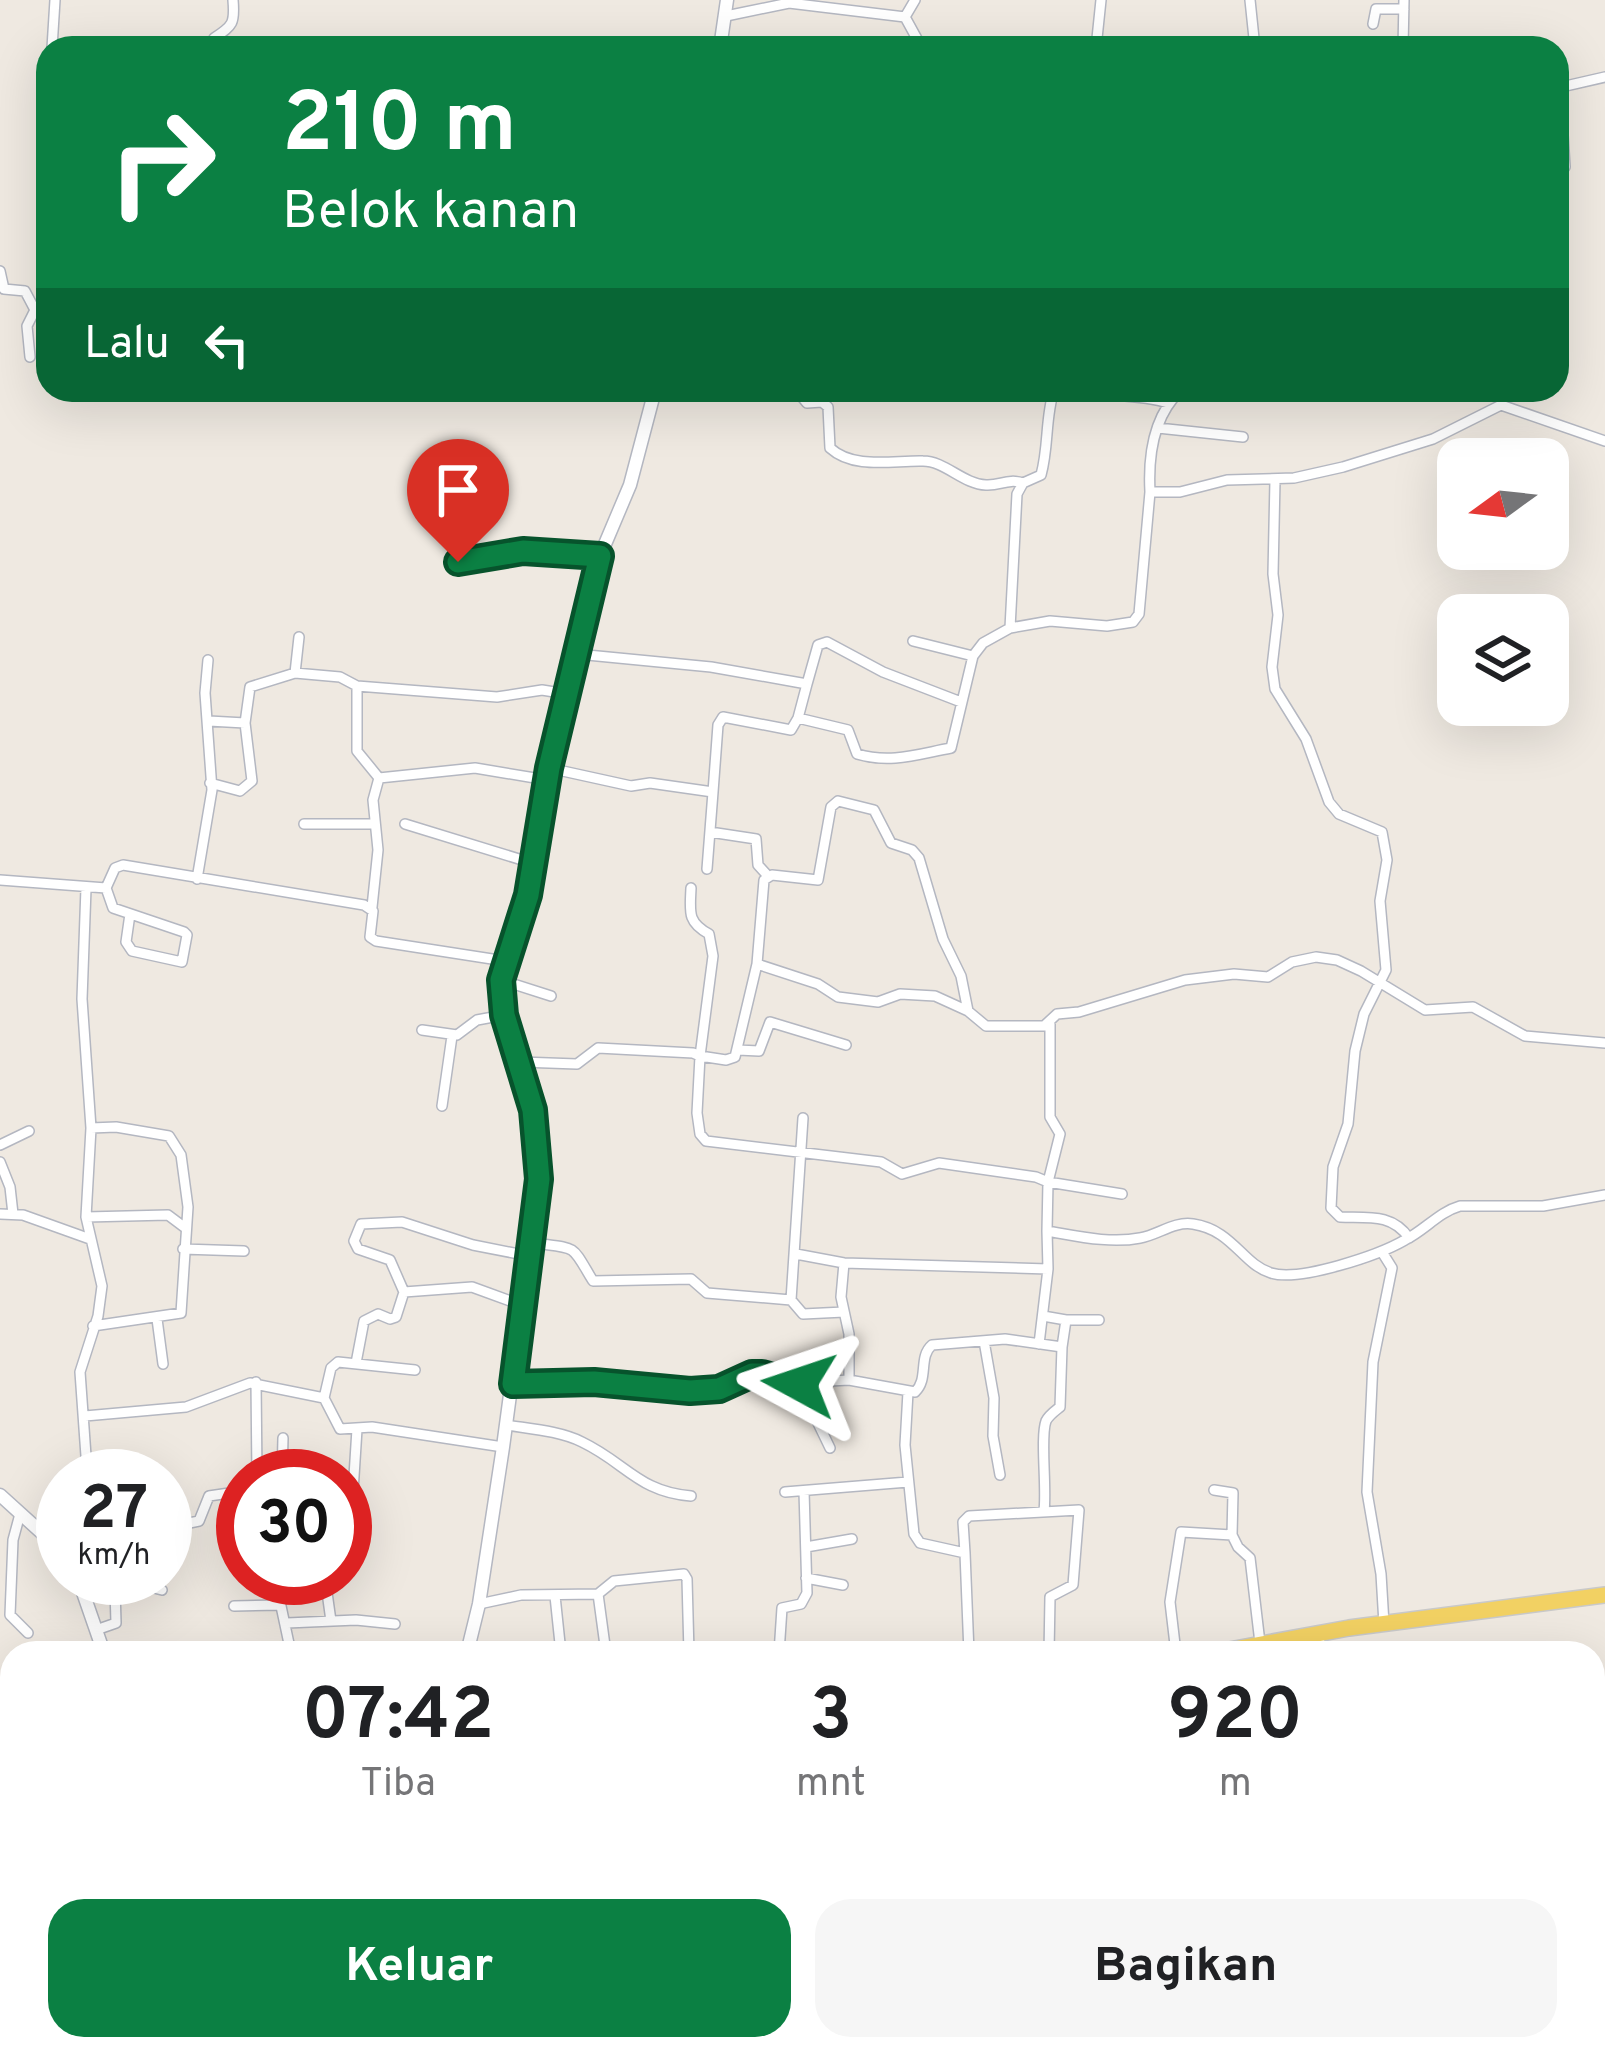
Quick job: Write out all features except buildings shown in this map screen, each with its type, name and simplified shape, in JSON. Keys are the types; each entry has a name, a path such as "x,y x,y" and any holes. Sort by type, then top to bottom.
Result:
{"main road":[{"path":"1275,1641 1605,1595"}],"street":[{"path":"53,36 55,0"},
{"path":"219,36 229,32 235,21 233,0"},
{"path":"722,36 728,0"},
{"path":"905,17 915,0"},
{"path":"1097,36 1101,0"},
{"path":"1250,0 1254,36"},
{"path":"726,16 789,3 905,17"},
{"path":"1373,24 1376,8 1404,4 1403,36"},
{"path":"905,17 915,36"},
{"path":"1569,85 1605,77"},
{"path":"0,271 4,289 25,291 35,310 27,326 30,357"},
{"path":"469,1641 479,1604 524,1306 538,1150 521,1062 504,1015 501,980 528,895 548,774 600,556 630,485 652,402"},
{"path":"822,402 828,407 833,453 896,464 923,460 985,485 1008,479 1023,483 1041,475 1051,402"},
{"path":"798,718 848,730 857,754 891,760 951,748 973,656 983,643 1010,628 1050,621 1107,626 1133,622 1139,614 1149,465 1168,403 1164,402"},
{"path":"1150,492 1180,492 1227,480 1275,480 1404,450 1502,405 1605,441"},
{"path":"1158,428 1243,437"},
{"path":"1275,480 1278,615 1272,679 1306,739 1329,802 1340,814 1382,832 1387,860 1380,901 1386,970 1364,1014 1354,1051 1348,1124 1333,1167 1330,1199 1334,1214 1340,1217 1372,1216 1400,1226 1409,1238"},
{"path":"1010,628 1015,514 1023,483"},
{"path":"429,510 443,508 446,492 458,494 454,558 458,562 523,551 600,556"},
{"path":"295,673 299,637"},
{"path":"913,641 973,656"},
{"path":"707,869 718,725 723,717 790,730 798,718 818,645 827,642 883,672 961,702"},
{"path":"577,654 710,667 807,684"},
{"path":"197,879 211,783 205,693 208,660"},
{"path":"211,783 240,791 252,781 245,722 250,686 295,673 340,676 357,686 496,697 542,690 567,694"},
{"path":"357,686 357,751 379,778"},
{"path":"209,721 245,722"},
{"path":"379,778 475,768 713,792"},
{"path":"379,778 373,800 378,850 370,937 505,961"},
{"path":"710,832 756,839 758,865 768,876 818,880 834,803 874,810 891,843 912,850 919,858 943,939 961,976 968,1011"},
{"path":"304,824 375,824"},
{"path":"405,824 532,863"},
{"path":"130,914 126,942 132,950 182,962 187,934 113,908 106,888 119,865 372,907"},
{"path":"521,1062 577,1064 598,1048 687,1052 731,1060 738,1050 757,964 768,876"},
{"path":"0,880 106,888"},
{"path":"84,1449 80,1372 102,1286 86,1216 91,1128 82,999 86,888"},
{"path":"691,888 690,917 709,934 713,956 697,1113 706,1141 881,1162 902,1174 929,1164 956,1164 1122,1194"},
{"path":"1039,1344 1048,1269 1048,1182 1060,1134 1050,1118 1050,1024 1057,1014 1079,1012 1168,984 1234,974 1268,977 1292,962 1316,957 1349,965 1425,1010 1473,1007 1525,1036 1605,1043"},
{"path":"757,964 818,984 838,997 886,1002 895,995 934,996 986,1025 1050,1024"},
{"path":"501,980 550,996"},
{"path":"422,1030 464,1034 478,1019 504,1015"},
{"path":"738,1050 760,1051 770,1022 846,1045"},
{"path":"442,1106 452,1036"},
{"path":"791,1300 803,1118"},
{"path":"91,1128 169,1136 179,1149 188,1207 184,1310 93,1326"},
{"path":"0,1145 29,1131"},
{"path":"0,1162 10,1187 13,1214"},
{"path":"1047,1232 1099,1240 1136,1239 1190,1223 1228,1238 1256,1266 1275,1275 1306,1273 1382,1252 1460,1206 1543,1206 1605,1195"},
{"path":"0,1214 13,1214 90,1240"},
{"path":"86,1216 168,1215 184,1228"},
{"path":"356,1363 364,1321 378,1314 396,1317 404,1292 390,1260 358,1249 354,1241 358,1226 375,1221 402,1222 473,1245 578,1252 593,1281 691,1279 707,1293 791,1300 803,1314 844,1312"},
{"path":"183,1249 244,1251"},
{"path":"1382,1252 1392,1268 1373,1362 1366,1504 1381,1574 1384,1624"},
{"path":"796,1253 844,1263 1048,1269"},
{"path":"844,1263 849,1380"},
{"path":"404,1292 472,1287 524,1306"},
{"path":"1042,1316 1100,1320"},
{"path":"157,1318 164,1364"},
{"path":"1043,1511 1045,1430 1049,1414 1060,1407 1066,1319"},
{"path":"513,1384 594,1382 690,1391 719,1389 752,1374 799,1384 849,1380 908,1393 919,1390 926,1351 932,1345 984,1341 1062,1347"},
{"path":"984,1341 1000,1475"},
{"path":"415,1370 334,1364 324,1398 340,1429 387,1429 503,1447"},
{"path":"821,1381 815,1417 830,1448"},
{"path":"85,1417 186,1407 256,1382 324,1398"},
{"path":"256,1382 256,1449"},
{"path":"908,1393 908,1482 916,1540 965,1553"},
{"path":"506,1425 578,1439 615,1459 642,1484 663,1494 692,1496"},
{"path":"355,1449 357,1429"},
{"path":"283,1438 283,1449"},
{"path":"785,1492 908,1482"},
{"path":"1214,1490 1234,1493 1232,1535 1252,1563 1260,1641"},
{"path":"780,1641 781,1612 803,1602 804,1491"},
{"path":"0,1495 36,1528"},
{"path":"192,1522 199,1521 208,1496 216,1495"},
{"path":"969,1641 966,1517 1078,1509 1073,1585 1050,1597 1049,1641"},
{"path":"20,1514 5,1593 12,1620 28,1633"},
{"path":"1175,1641 1170,1602 1181,1532 1232,1535"},
{"path":"806,1547 852,1539"},
{"path":"479,1604 521,1595 598,1594 614,1581 684,1574 688,1641"},
{"path":"806,1578 843,1585"},
{"path":"598,1594 604,1641"},
{"path":"555,1596 560,1641"},
{"path":"87,1605 100,1641"},
{"path":"96,1630 116,1623 115,1605"},
{"path":"234,1606 280,1605 289,1641"},
{"path":"329,1605 331,1621"},
{"path":"286,1623 395,1624"},
{"path":"1320,1635 1320,1641"}],"route":[{"path":"458,562 545,550 600,556 549,768 528,895 501,980 504,1015 533,1110 539,1179 513,1384 594,1382 690,1391 719,1389 762,1374 799,1384"}]}
